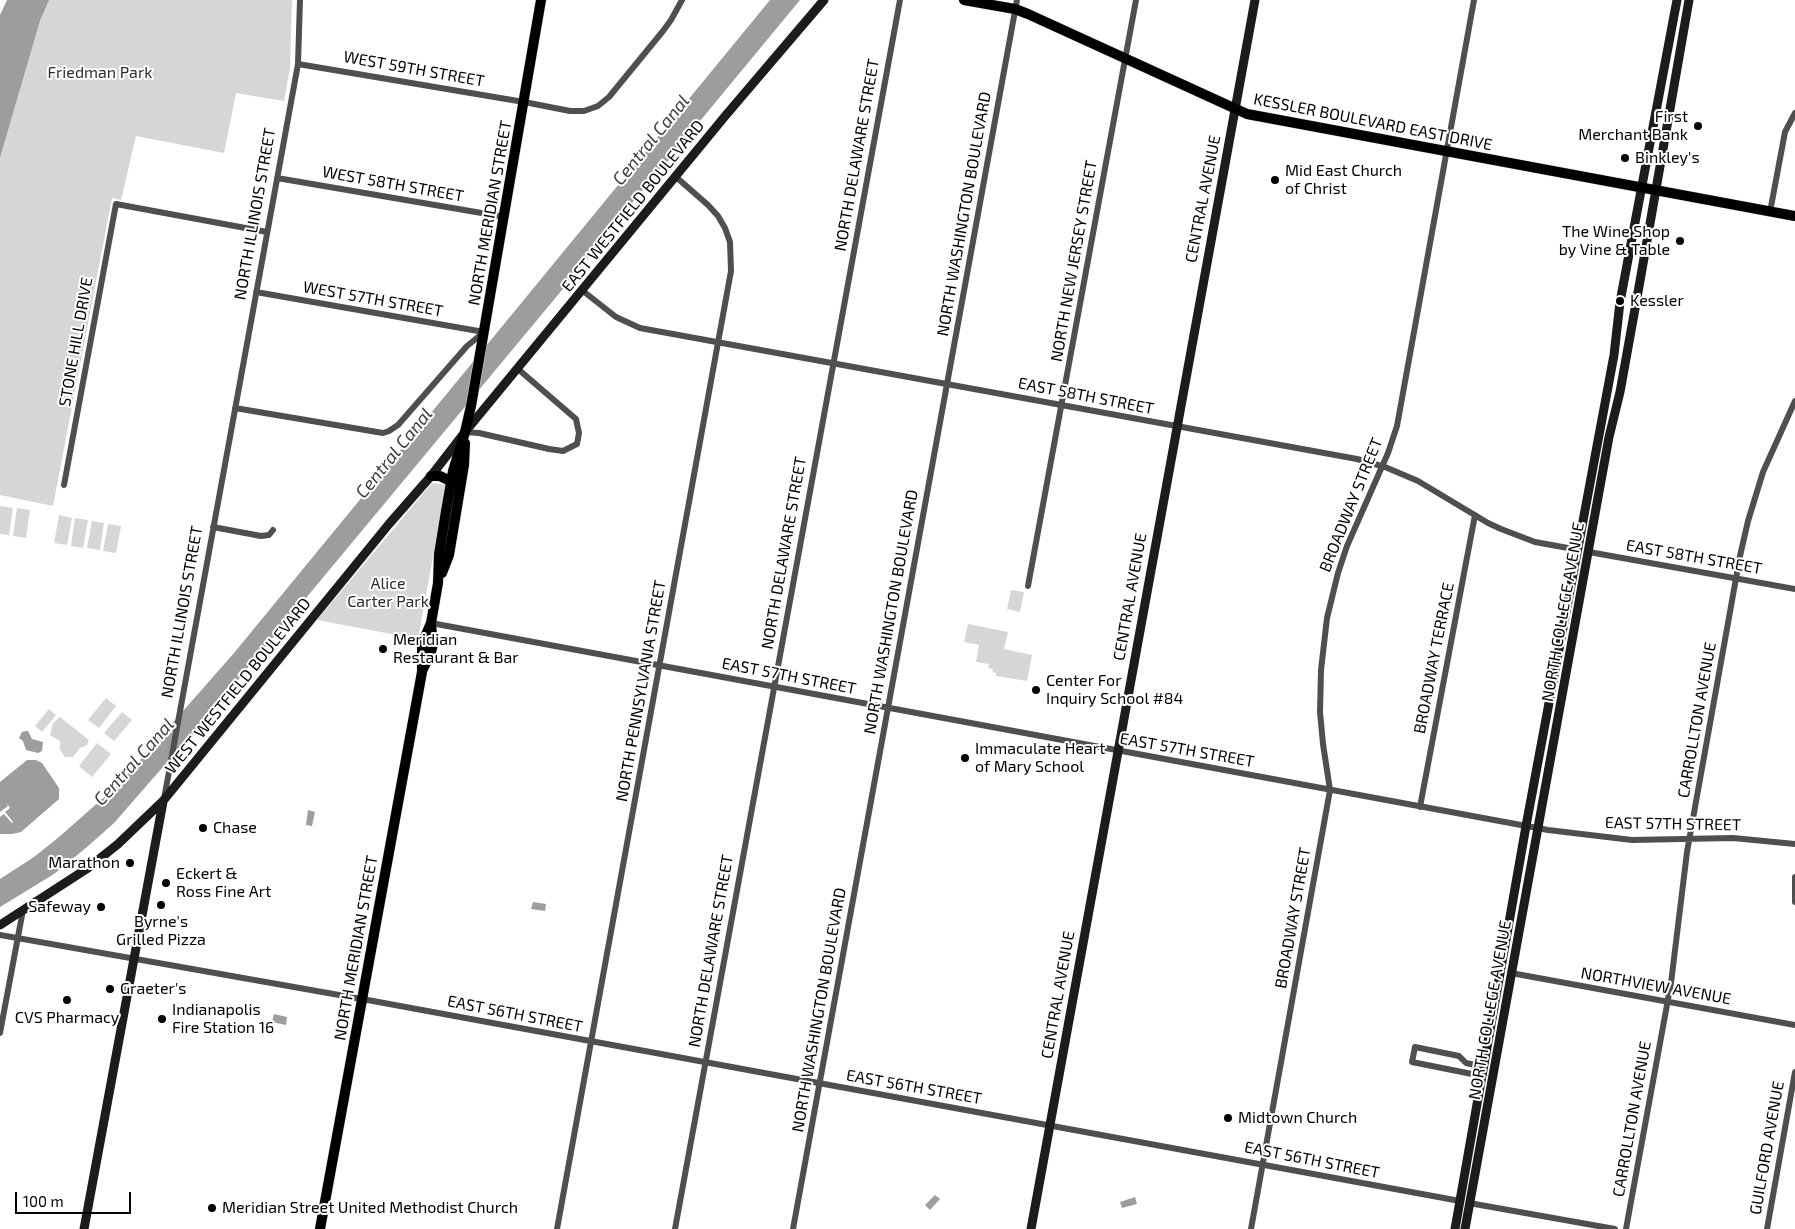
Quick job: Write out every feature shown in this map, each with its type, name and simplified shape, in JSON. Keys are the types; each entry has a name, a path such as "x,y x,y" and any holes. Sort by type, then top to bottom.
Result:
{"main road":[{"name":"NORTH MERIDIAN STREET","path":"438,583 439,554 451,483 465,432 482,346 541,0"},
{"name":"EAST WESTFIELD BOULEVARD","path":"465,432 824,0"},
{"name":"KESSLER BOULEVARD EAST DRIVE","path":"964,0 1016,5 1235,109 1254,115 1795,216"},
{"name":"CENTRAL AVENUE","path":"1030,1229 1255,0"},
{"name":"NORTH COLLEGE AVENUE","path":"1465,1229 1465,1202 1483,1071 1526,826 1614,355 1620,302 1677,0"},
{"name":"NORTH COLLEGE AVENUE","path":"1455,1229 1465,1202 1511,973 1609,436 1620,392 1657,190 1689,0"},
{"name":"NORTH MERIDIAN STREET","path":"320,1229 422,672 433,644 430,624 438,583 448,555 453,531 464,465 465,432"},
{"name":"WEST WESTFIELD BOULEVARD","path":"0,924 94,864 164,802 465,432"},
{"path":"431,476 440,476 451,483"},
{"name":"NORTH ILLINOIS STREET","path":"84,1229 164,802"}],"street":[{"name":"NORTH ILLINOIS STREET","path":"164,802 298,64 300,0"},
{"name":"WEST 59TH STREET","path":"298,64 574,112 584,111 604,102 663,31 682,0"},
{"name":"NORTH DELAWARE STREET","path":"675,1229 900,0"},
{"name":"NORTH NEW JERSEY STREET","path":"1028,586 1136,0"},
{"name":"BROADWAY STREET","path":"1251,1229 1330,790 1320,716 1321,670 1326,627 1333,591 1344,555 1382,466 1400,412 1474,0"},
{"name":"NORTH WASHINGTON BOULEVARD","path":"793,1229 1016,5"},
{"path":"1770,212 1785,132 1789,121 1795,113"},
{"name":"NORTH PENNSYLVANIA STREET","path":"557,1229 731,271 730,242 725,228 715,213 676,177"},
{"name":"WEST 58TH STREET","path":"277,178 504,217"},
{"name":"STONE HILL DRIVE","path":"64,486 116,204 267,232"},
{"name":"EAST 58TH STREET","path":"583,291 602,308 626,323 640,328 1346,456 1382,466 1418,481 1494,526 1531,540 1578,550"},
{"name":"WEST 57TH STREET","path":"256,292 484,332"},
{"path":"235,408 383,432 389,431 398,425 468,346 484,332"},
{"path":"465,432 479,433 549,450 563,451 577,444 579,433 576,419 518,369"},
{"name":"CARROLLTON AVENUE","path":"1626,1229 1668,1002 1689,840 1736,578 1748,521 1760,482 1795,401"},
{"name":"BROADWAY TERRACE","path":"1420,807 1475,515"},
{"path":"213,527 261,536 268,535 273,530"},
{"name":"EAST 58TH STREET","path":"1589,552 1795,589"},
{"name":"EAST 57TH STREET","path":"430,624 660,665 1538,829 1632,840 1733,838 1795,844"},
{"path":"1795,877 1795,902"},
{"path":"0,1033 23,910"},
{"name":"EAST 56TH STREET","path":"0,935 1615,1229"},
{"name":"NORTHVIEW AVENUE","path":"1511,973 1795,1025"},
{"path":"1415,1048 1459,1056 1466,1063 1483,1071 1464,1072 1412,1062 1415,1048"},
{"name":"GUILFORD AVENUE","path":"1767,1229 1795,1072"}],"green space":[{"name":"Friedman Park","path":"49,0 292,0 290,67 284,101 236,93 224,153 136,136 121,200 112,198 53,506 0,495 0,158 40,21"},
{"name":"Alice Carter Park","path":"432,483 446,485 418,639 317,620"},
{"path":"0,506 13,508 9,535 0,534"},
{"path":"17,508 30,510 26,538 13,536"},
{"path":"59,515 72,518 67,545 54,543"},
{"path":"75,518 88,520 83,548 71,546"},
{"path":"92,521 104,523 100,550 87,548"},
{"path":"108,524 121,526 116,553 103,551"},
{"path":"1011,590 1024,592 1020,612 1007,609"},
{"path":"968,624 1008,632 1004,649 1032,655 1027,681 996,676 996,673 992,672 993,669 988,668 989,664 976,662 979,645 964,642"},
{"path":"106,698 116,706 99,728 88,720"},
{"path":"49,709 56,715 42,732 35,726"},
{"path":"122,712 132,720 114,741 104,733"},
{"path":"60,717 89,740 87,745 80,748 73,757 65,757 60,750 60,741 50,735 53,723"},
{"path":"97,743 111,754 92,777 79,766"}],"shaded area":[{"path":"7,0 49,0 40,21 0,158 0,15"},
{"name":"Central Canal","path":"770,0 800,0 681,144 678,151 657,172 562,290 242,675 207,722 183,744 114,823 54,874 0,907 0,879 34,857 118,785 234,653"},
{"path":"28,731 32,739 43,742 42,751 38,753 26,750 23,741 19,738 22,732"},
{"path":"27,760 36,760 42,763 59,788 59,799 21,832 0,834 0,817 4,814 13,822 5,812 10,808 6,802 8,806 0,812 0,782"},
{"path":"308,810 315,812 312,826 306,825"},
{"path":"533,902 546,904 545,911 531,909"},
{"path":"274,1014 287,1017 286,1025 272,1022"},
{"path":"935,1195 940,1199 930,1210 925,1205"},
{"path":"1135,1197 1137,1204 1122,1208 1120,1202"}],"place":[{"name":"First Merchant Bank","path":"1698,126"},
{"name":"Binkley's","path":"1625,158"},
{"name":"Mid East Church of Christ","path":"1275,180"},
{"name":"The Wine Shop by Vine & Table","path":"1680,241"},
{"name":"Kessler","path":"1620,301"},
{"name":"Meridian Restaurant & Bar","path":"383,649"},
{"name":"Center For Inquiry School #84","path":"1036,690"},
{"name":"Immaculate Heart of Mary School","path":"965,758"},
{"name":"Chase","path":"203,828"},
{"name":"Marathon","path":"130,863"},
{"name":"Eckert & Ross Fine Art","path":"166,883"},
{"name":"Byrne's Grilled Pizza","path":"161,905"},
{"name":"Safeway","path":"101,907"},
{"name":"Graeter's","path":"110,989"},
{"name":"CVS Pharmacy","path":"67,1000"},
{"name":"Indianapolis Fire Station 16","path":"162,1019"},
{"name":"Midtown Church","path":"1228,1118"},
{"name":"Meridian Street United Methodist Church","path":"212,1208"}]}
